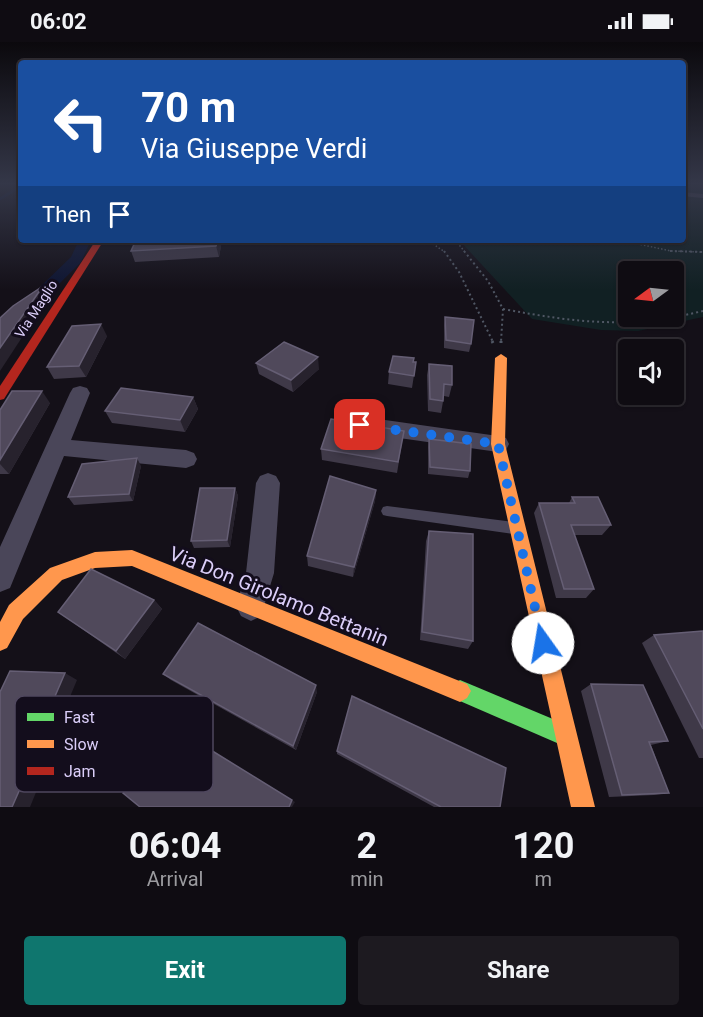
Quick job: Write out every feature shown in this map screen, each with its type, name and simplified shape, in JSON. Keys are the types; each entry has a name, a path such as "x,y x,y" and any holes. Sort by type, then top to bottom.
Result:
{"street":[{"name":"Via Maglio","path":"0,396 98,243"},
{"path":"501,358 498,444 564,735 583,807"},
{"path":"0,578 80,393"},
{"path":"349,423 498,444"},
{"path":"57,447 186,459"},
{"path":"251,606 260,573 268,483"},
{"name":"Via Don Girolamo Bettanin","path":"0,641 16,612 56,574 95,560 132,558 384,658 564,735"}],"lane":[{"path":"387,511 517,528"}],"path":[{"path":"432,243 444,251 459,272 501,358"},
{"path":"457,243 488,281 503,309 501,358"},
{"path":"634,243 671,251 703,252"},
{"path":"503,309 601,323 634,323 703,311"}],"shaded area":[{"path":"686,219 703,219 703,317 684,321 684,261 618,261 618,327 657,327 638,331 601,330 532,319 462,243 686,243"}],"building":[{"path":"135,243 217,243 216,246 131,251"},
{"path":"43,286 0,348 0,318 13,306"},
{"path":"445,317 474,320 471,344 446,340"},
{"path":"101,324 79,366 47,367 72,326"},
{"path":"284,342 318,357 291,380 256,363"},
{"path":"393,356 414,358 413,362 416,362 414,376 389,372"},
{"path":"429,364 452,366 452,385 444,384 443,401 430,399"},
{"path":"121,388 193,397 180,420 105,411"},
{"path":"12,391 42,391 0,460 0,410"},
{"path":"331,419 404,431 398,462 321,449"},
{"path":"429,439 471,444 470,471 430,467"},
{"path":"137,458 129,494 68,497 82,464"},
{"path":"330,476 376,490 354,567 307,556"},
{"path":"200,488 235,488 227,540 191,541"},
{"path":"572,497 598,497 611,525 571,525 594,589 564,589 539,503 575,503"},
{"path":"429,531 473,534 473,641 422,632"},
{"path":"91,569 154,600 116,651 58,612"},
{"path":"198,623 316,685 293,746 213,702 213,696 203,696 163,674"},
{"path":"703,631 703,729 654,635"},
{"path":"10,671 65,673 55,696 15,696 15,792 19,792 12,807 0,807 0,692"},
{"path":"591,684 643,685 668,741 649,742 669,793 622,795"},
{"path":"352,696 506,768 500,807 441,807 337,751"},
{"path":"213,751 292,800 289,807 140,807 123,793 213,792"}],"waterway":[{"path":"44,291 77,259 84,243"}],"traffic: fast":[{"path":"460,691 564,735"}],"traffic: slow":[{"path":"501,358 498,444 583,807"},
{"path":"0,641 16,612 56,574 95,560 132,558 460,691"}],"traffic: jam":[{"path":"0,396 98,243"}],"route":[{"path":"360,425 498,444 543,643"}]}
